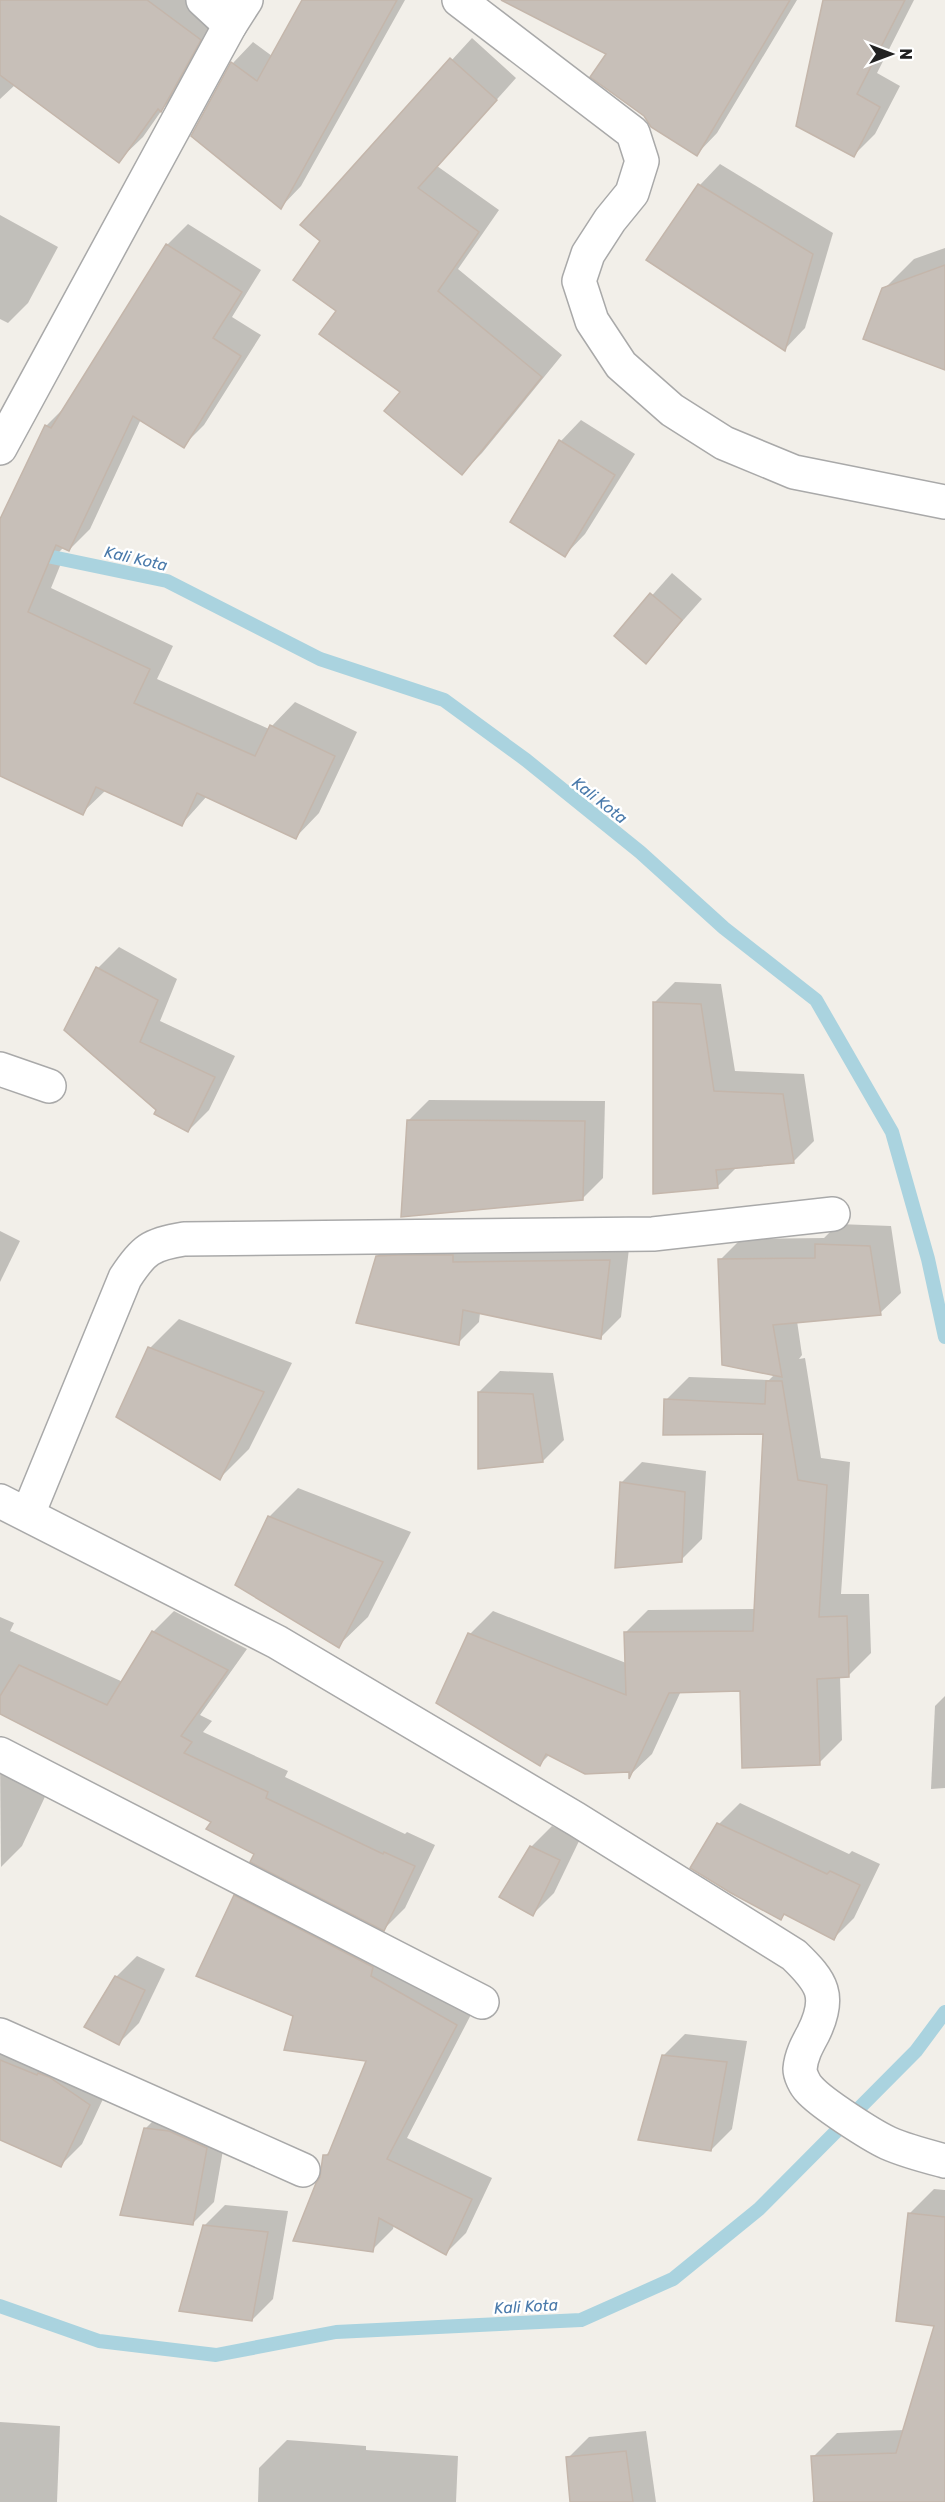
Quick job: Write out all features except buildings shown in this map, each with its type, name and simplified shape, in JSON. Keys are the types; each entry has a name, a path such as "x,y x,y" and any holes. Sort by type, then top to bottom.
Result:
{"street":[{"path":"0,448 238,12 203,0"},
{"path":"459,0 633,133 642,161 632,193 610,220 588,254 579,281 592,321 621,365 672,410 734,447 794,472 945,502"},
{"path":"0,1069 49,1086"},
{"path":"833,1214 653,1234 184,1239 162,1242 139,1255 125,1278 14,1508 277,1642 576,1818 794,1955 814,1974 823,1993 821,2009 800,2071 807,2088 820,2100 888,2143 945,2161"},
{"path":"0,1754 482,2002"},
{"path":"0,2035 303,2170"}],"waterway":[{"name":"Kali Kota","path":"0,546 167,581 320,659 444,700 526,760 640,852 724,928 816,1000 892,1132 928,1259 945,1337"},
{"name":"Kali Kota","path":"0,2306 99,2341 216,2355 336,2332 581,2320 673,2279 759,2209 916,2051 945,2012"}]}
